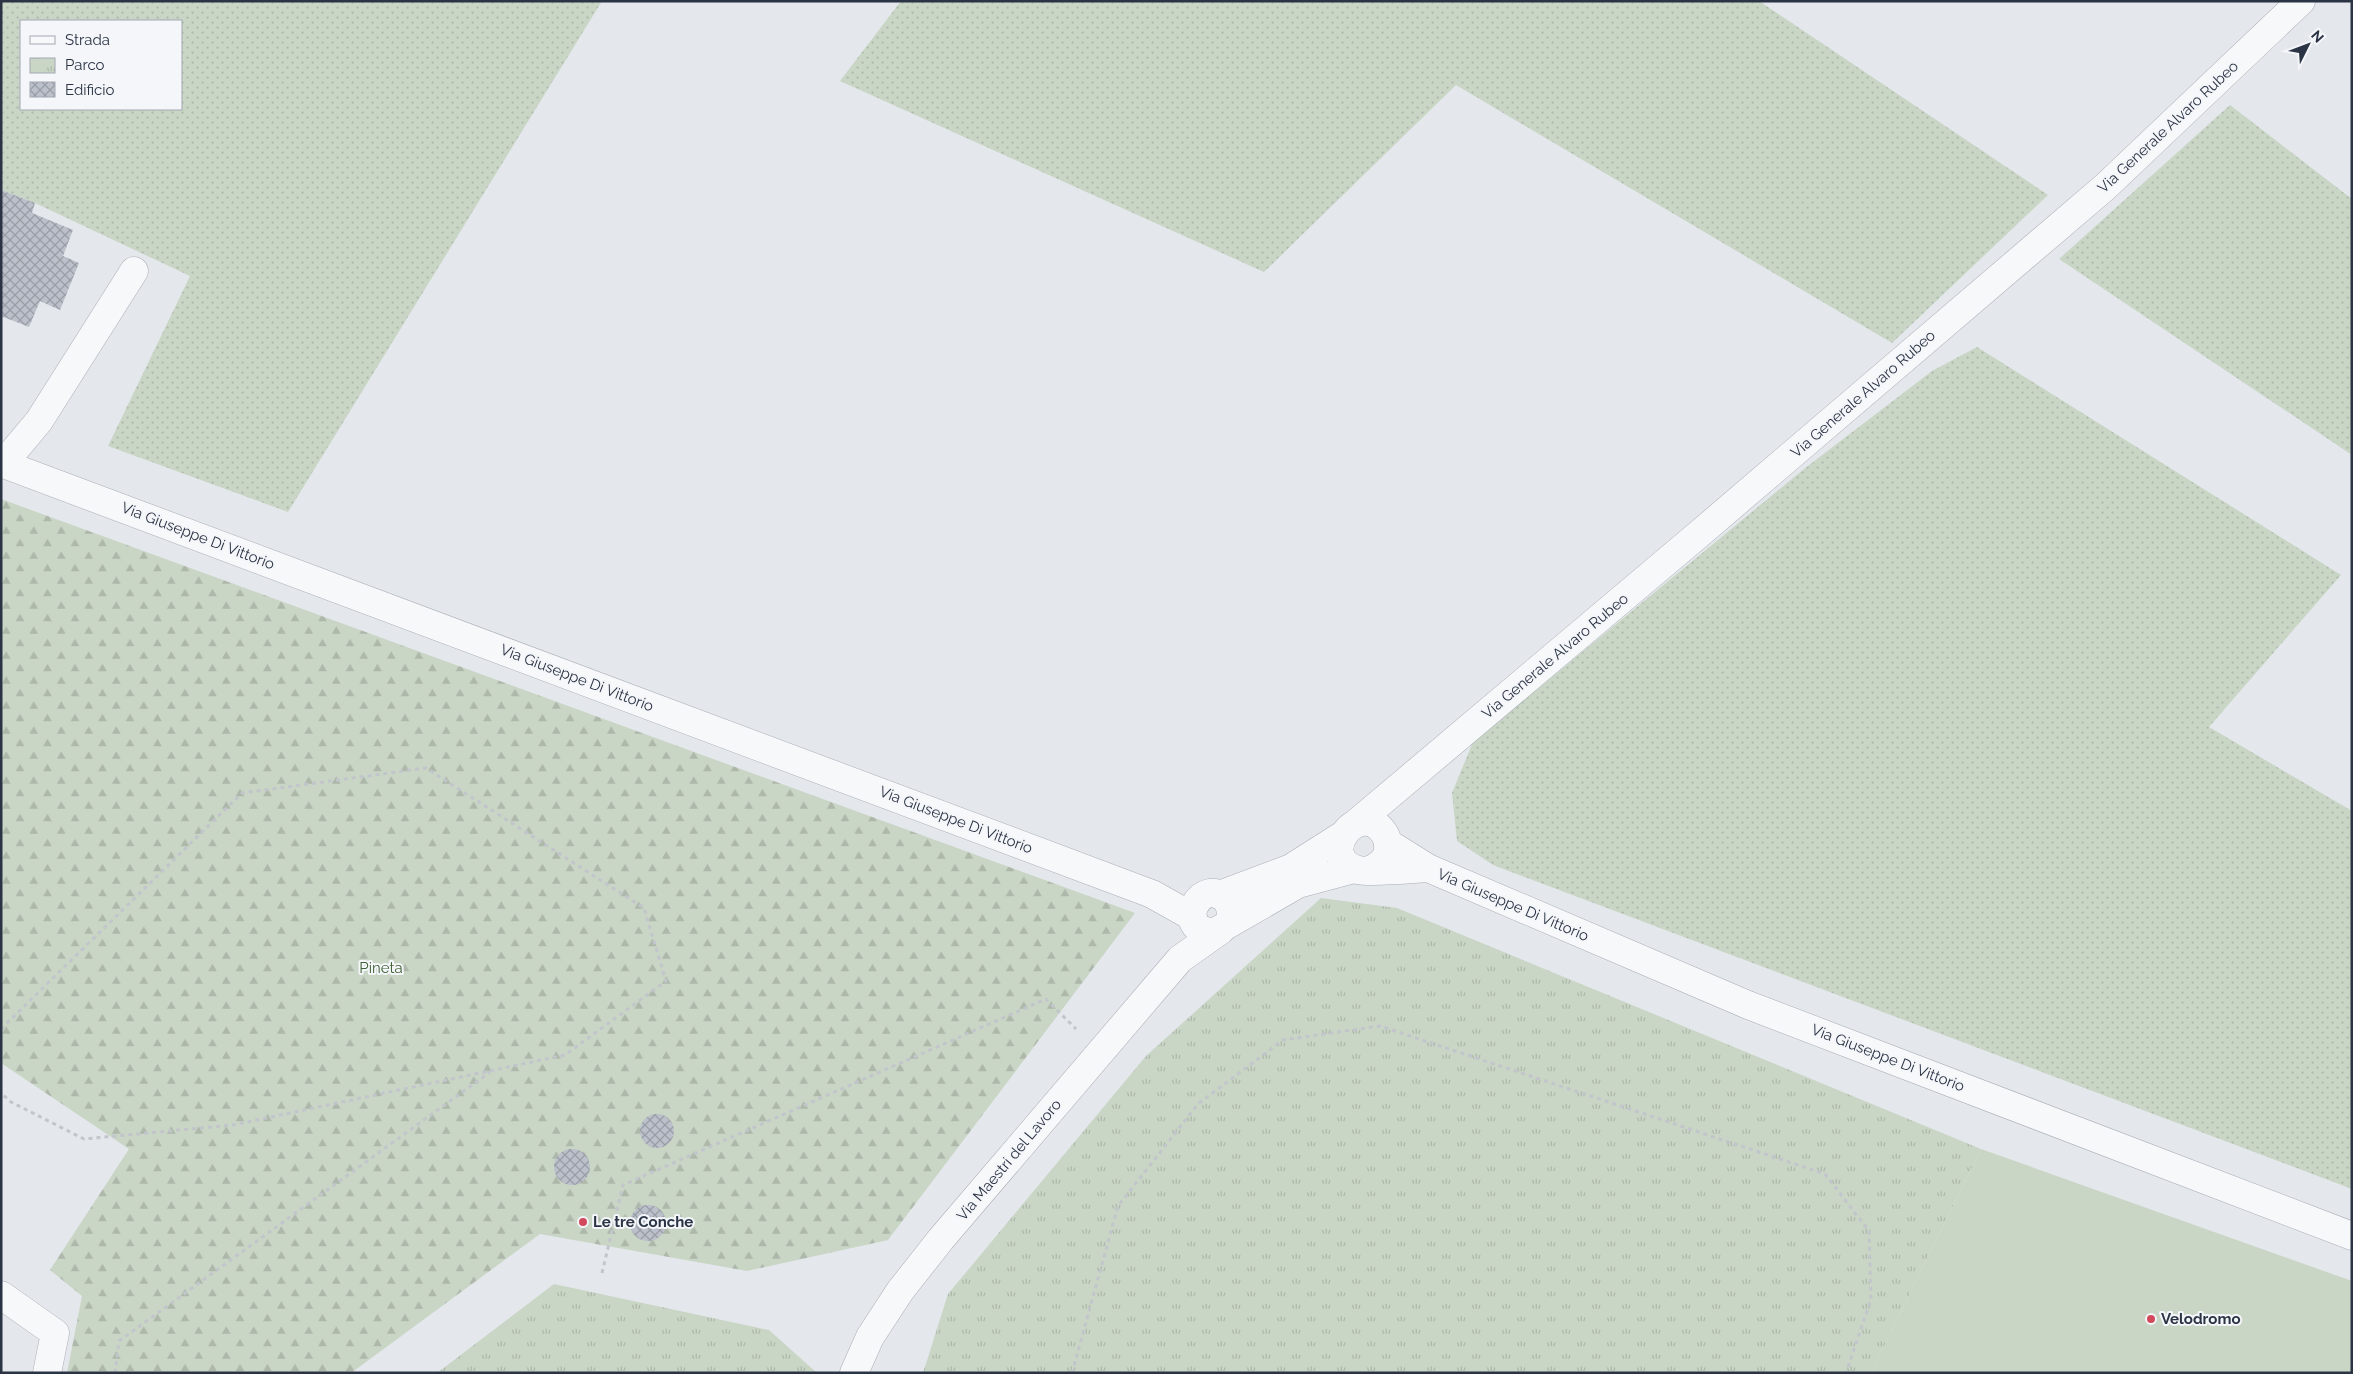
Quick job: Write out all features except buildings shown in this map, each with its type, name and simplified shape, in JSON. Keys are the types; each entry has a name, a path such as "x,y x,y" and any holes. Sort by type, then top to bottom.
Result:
{"street":[{"name":"Via Generale Alvaro Rubeo","path":"1348,830 1692,540 2105,187 2302,1"},
{"path":"2,463 39,421 134,270"},
{"name":"Via Giuseppe Di Vittorio","path":"2,463 1152,894 1193,919"},
{"name":"Via Generale Alvaro Rubeo","path":"1385,838 1414,774"},
{"path":"1214,894 1225,898 1232,912 1225,927 1209,932 1198,926 1193,919 1194,905 1203,895 1214,894 1291,868 1348,830 1367,823 1379,828 1385,838 1386,857 1382,863 1362,869 1343,859 1340,851 1348,830"},
{"name":"Via Giuseppe Di Vittorio","path":"1385,838 1428,868 1748,1005 2352,1236"},
{"name":"Via Giuseppe Di Vittorio","path":"1362,869 1428,868"},
{"name":"Via Maestri del Lavoro","path":"854,1373 870,1337 900,1291 941,1239 1180,959 1225,927 1298,884 1362,869"},
{"name":"Via Giuseppe Di Vittorio","path":"1152,894 1214,894"},
{"name":"Via Maestri del Lavoro","path":"1180,959 1193,919"},
{"path":"1,1296 55,1333 48,1373"}],"path":[{"path":"1,1029 242,793 426,768 644,908 666,981 565,1055 233,1125 84,1139 11,1102 1,1093"},
{"path":"602,1272 623,1185 1046,999 1082,1034"},
{"path":"1072,1373 1118,1206 1198,1104 1284,1040 1380,1026 1825,1174 1869,1230 1870,1299 1846,1373"},
{"path":"115,1373 118,1342 493,1070"}],"green space":[{"path":"1,1 602,1 288,512 108,446 190,276 35,203 1,190"},
{"path":"901,1 1759,1 2048,195 1892,343 1456,85 1264,272 840,81"},
{"path":"2230,105 2352,199 2352,455 2059,259"},
{"path":"1977,347 2341,575 2209,727 2352,811 2352,1189 1493,865 1457,841 1452,793 1473,742 1804,469 1932,371"},
{"name":"Pineta","path":"1,499 1135,913 888,1240 747,1271 540,1234 351,1373 67,1373 82,1296 50,1270 129,1149 1,1063"},
{"path":"1321,898 1397,908 1981,1149 1871,1373 923,1373 948,1294 1146,1056"},
{"path":"1981,1149 2352,1281 2352,1373 1871,1373"},
{"path":"554,1284 769,1330 817,1373 437,1373"}],"place":[{"name":"Le tre Conche","path":"583,1222"},
{"name":"Velodromo","path":"2151,1319"}]}
